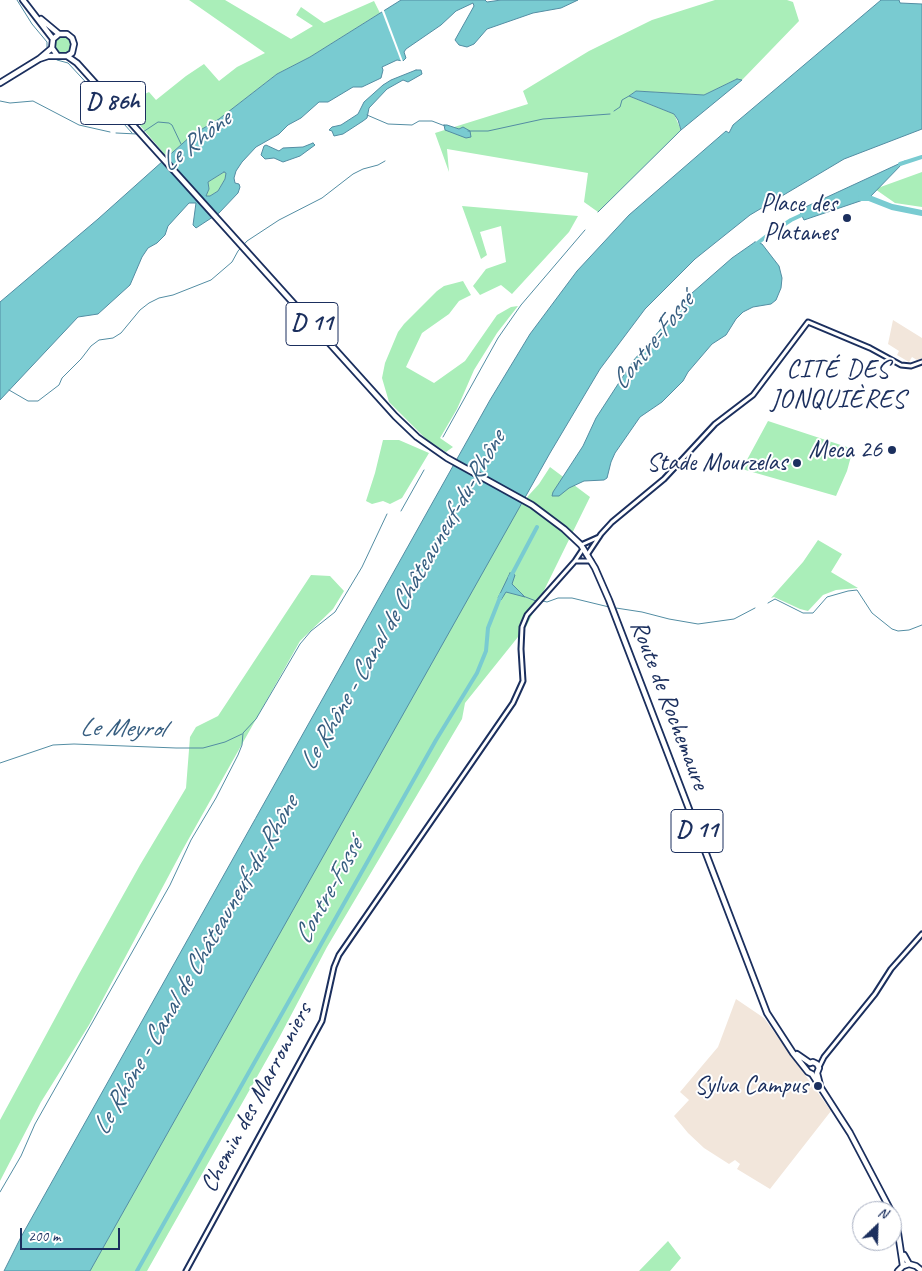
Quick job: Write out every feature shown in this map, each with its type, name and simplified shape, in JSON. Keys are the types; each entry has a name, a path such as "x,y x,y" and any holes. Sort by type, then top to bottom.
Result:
{"main road":[{"path":"23,0 53,39"},
{"path":"32,12 51,29 59,34 67,34 72,38 74,44 73,50 67,56 58,55 39,59"},
{"path":"0,83 39,59 52,48 53,39 59,34"},
{"path":"52,48 58,55"},
{"name":"D 86h","path":"73,50 77,63"},
{"name":"D 86h","path":"67,56 77,63 253,258"},
{"name":"Route de Rochemaure","path":"253,258 394,416 416,437 447,458 532,505 564,529 582,547 610,600 761,999 772,1023 807,1069 814,1074"},
{"name":"Route de Rochemaure","path":"790,1048 819,1067"},
{"path":"807,1069 812,1063"},
{"path":"819,1067 814,1074 823,1093 850,1134 885,1201"},
{"path":"901,1251 903,1266"},
{"path":"902,1251 909,1264"},
{"path":"898,1271 903,1266 909,1264 921,1268"}],"street":[{"path":"587,555 612,522 664,479 715,424 753,395 808,322 905,366 922,362"},
{"path":"582,547 599,537"},
{"name":"Chemin des Marronniers","path":"186,1271 322,1020 334,967 339,955 513,703 523,681 522,627 534,607 575,562 582,547"},
{"path":"575,562 591,561"},
{"path":"819,1067 824,1057 891,970 922,934"},
{"path":"812,1063 824,1057"}],"shaded area":[{"path":"893,320 922,338 922,358 917,360 912,357 909,362 897,355 899,351 888,344"},
{"path":"736,999 764,1018 831,1111 770,1189 737,1169 740,1164 735,1160 729,1164 704,1148 674,1116 689,1100 680,1092 718,1047"}],"green space":[{"path":"189,0 225,0 291,39 313,26 296,15 301,7 324,23 374,1 380,13 310,57 277,74 219,119 192,135 167,157 126,109 134,99 149,92 156,100 204,64 219,81 237,67 265,53"},
{"path":"715,0 787,0 793,2 799,21 742,80 737,79 704,95 636,91 629,96 674,114 681,130 598,212 584,202 588,173 447,149 449,172 435,133 528,104 523,91 589,51 652,20"},
{"path":"63,36 69,39 72,45 69,51 63,54 57,51 54,45 57,39"},
{"path":"224,172 226,173 225,179 218,191 210,196 206,196 209,189 208,182"},
{"path":"922,172 922,207 895,203 875,189"},
{"path":"462,206 578,216 569,232 512,294 501,285 480,295 473,286 486,269 506,262 501,226 480,232 487,255 481,259"},
{"path":"463,281 471,295 459,301 449,314 422,333 406,367 434,383 465,361 497,315 511,307 518,306 497,333 474,370 457,409 440,438 453,447 446,452 428,441 389,402 382,378 385,363 398,332 404,324 437,291 444,286"},
{"name":"Stade Mourzelas","path":"768,421 853,449 847,471 836,496 742,469"},
{"path":"383,440 399,440 429,453 402,498 390,504 383,501 372,504 366,501"},
{"path":"550,467 590,497 526,627 465,703 462,719 327,947 279,1038 147,1271 90,1271 515,513 539,484"},
{"path":"818,540 842,554 831,572 858,588 836,590 823,595 808,611 774,597 771,598 803,562"},
{"path":"311,575 330,576 344,591 333,609 300,641 183,849 89,1025 41,1102 0,1181 0,1120 140,865 186,788 190,737 196,727 218,716"},
{"path":"668,1241 681,1258 670,1271 639,1271"}],"water":[{"name":"Le Rhône","path":"401,0 485,0 487,2 501,0 578,0 561,8 533,13 487,29 474,44 467,47 459,45 455,40 474,6 473,3 456,11 441,25 406,49 404,52 406,58 403,61 397,60 382,67 381,78 362,87 353,87 328,102 319,102 279,134 256,147 242,162 234,178 235,183 239,184 240,187 238,193 219,213 196,228 193,225 196,203 189,203 168,226 165,235 148,248 130,285 98,314 78,317 0,400 0,302 98,219 192,135 219,119 277,74 310,57","holes":["224,172 226,173 225,179 218,191 210,196 206,196 209,189 208,182"]},
{"name":"Le Rhône - Canal de Châteauneuf-du-Rhône","path":"881,0 899,0 900,3 922,4 922,129 844,159 750,215 695,259 645,309 600,369 550,453 90,1271 4,1271 21,1237 490,400 530,334 577,271 629,215 726,131 729,133 733,125"},
{"path":"416,70 421,70 422,74 408,82 403,80 387,89 369,108 367,118 363,121 343,134 334,136 332,131 329,130 358,114 364,102 383,85"},
{"path":"737,79 742,80 681,130 674,114 629,96 636,91 704,95"},
{"path":"444,125 459,129 463,127 470,131 471,137 466,138 445,130"},
{"path":"313,143 315,145 300,156 283,162 274,158 265,159 261,155 266,145 279,151 283,148 303,147"},
{"path":"905,161 869,198 804,220 799,210"},
{"path":"755,242 762,244 779,266 782,278 781,288 776,300 771,304 753,307 743,312 726,335 712,344 688,372 683,381 662,402 640,417 615,453 607,478 604,480 584,481 569,488 559,496 552,496 583,446 596,418 633,361 692,293 732,258"},
{"path":"510,573 515,575 512,584 525,597 506,592 501,600 498,598"}],"pier":[{"path":"383,8 404,64 402,64 381,9"}],"waterway":[{"path":"17,0 32,24 47,42 47,47"},
{"path":"57,60 68,63 119,118"},
{"path":"614,111 620,107 622,100 629,96"},
{"path":"0,101 10,103 33,101 79,125 110,132"},
{"path":"468,131 488,131 543,119 610,114"},
{"path":"367,115 388,124 412,125 419,121 432,121 445,126"},
{"name":"Le Rhône","path":"143,132 158,122 169,123 172,125 181,144"},
{"path":"124,124 132,133"},
{"path":"598,212 681,130"},
{"path":"116,133 137,134"},
{"name":"Contre-Fossé","path":"900,164 922,157"},
{"path":"9,390 28,401 38,401 59,385 62,378 91,346 99,340 113,338 121,333 140,310 149,303 211,280 232,262 238,251 247,241 279,220 322,198 353,174 385,161"},
{"path":"861,198 869,198 892,207 922,213"},
{"name":"Contre-Fossé","path":"755,245 791,220 806,213"},
{"path":"443,437 498,338 521,305 585,230"},
{"path":"401,511 424,470"},
{"path":"0,1192 21,1156 35,1124 170,885 191,840 216,798 238,755 242,745 243,733 256,719 300,644 311,631 335,612 362,567 387,514"},
{"name":"Contre-Fossé","path":"510,578 537,527"},
{"path":"768,603 775,599 803,613 813,613 827,597 857,590 872,613 892,629 898,631 909,630 922,625"},
{"name":"Contre-Fossé","path":"137,1271 436,740 477,673 486,651 488,628 501,595"},
{"path":"523,596 536,601"},
{"path":"543,601 572,598 609,607"},
{"path":"616,608 698,624 734,619 755,608"},
{"name":"Le Meyrol","path":"0,763 53,745 203,748 225,742 242,734"}],"place":[{"name":"Place des Platanes","path":"847,218"},
{"name":"Meca 26","path":"892,450"},
{"name":"Stade Mourzelas","path":"797,463"},
{"name":"Sylva Campus","path":"818,1086"}],"district":[{"name":"CITÉ DES JONQUIÈRES","path":"838,385"}]}
